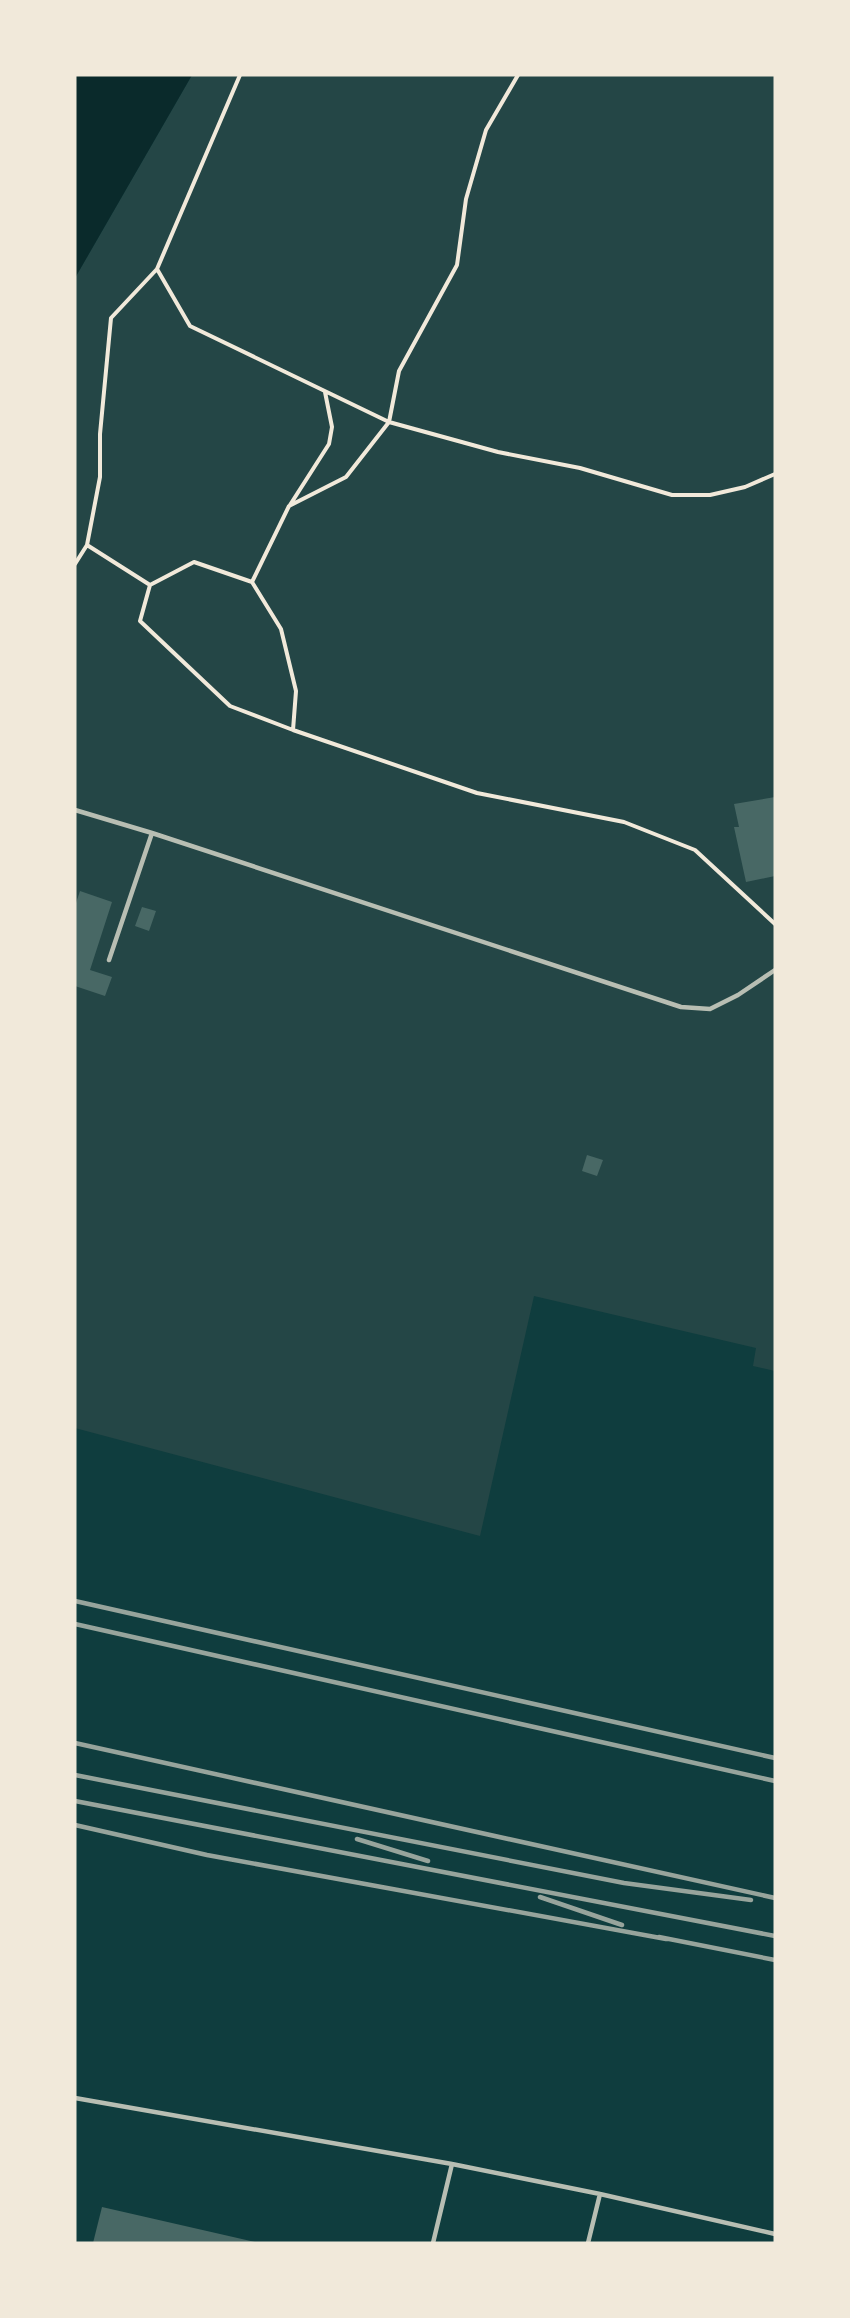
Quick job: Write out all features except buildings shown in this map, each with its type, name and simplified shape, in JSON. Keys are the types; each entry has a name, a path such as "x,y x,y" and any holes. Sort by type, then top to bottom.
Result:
{"lane":[{"path":"75,810 152,833 681,1007 710,1009 738,995 775,970"},
{"path":"109,960 152,833"},
{"path":"75,2098 452,2164 600,2194 775,2234"},
{"path":"433,2243 452,2164"},
{"path":"588,2243 600,2194"}],"path":[{"path":"75,564 87,545 100,477 100,434 111,318 157,268 240,75"},
{"path":"289,506 346,477 389,422 399,371 457,265 466,199 486,130 518,75"},
{"path":"157,268 190,326 389,422 498,452 580,468 672,495 710,495 745,487 775,474"},
{"path":"252,582 289,506 329,444 332,427 325,392"},
{"path":"87,545 150,585"},
{"path":"293,730 296,691 282,629 252,582 194,562 150,585 140,621 230,706 293,730 477,793 624,822 694,850 775,924"}],"shaded area":[{"path":"75,75 192,75 75,278"},
{"path":"192,75 775,75 775,1371 753,1366 756,1348 534,1296 480,1536 75,1428 75,278"}],"railway":[{"path":"75,1601 775,1758"},
{"path":"75,1624 775,1781"},
{"path":"75,1743 775,1898"},
{"path":"75,1775 624,1883 751,1900"},
{"path":"75,1801 775,1936"},
{"path":"75,1825 207,1855 666,1939"},
{"path":"357,1839 428,1861"},
{"path":"540,1897 622,1925"},
{"path":"659,1937 775,1960"}]}
